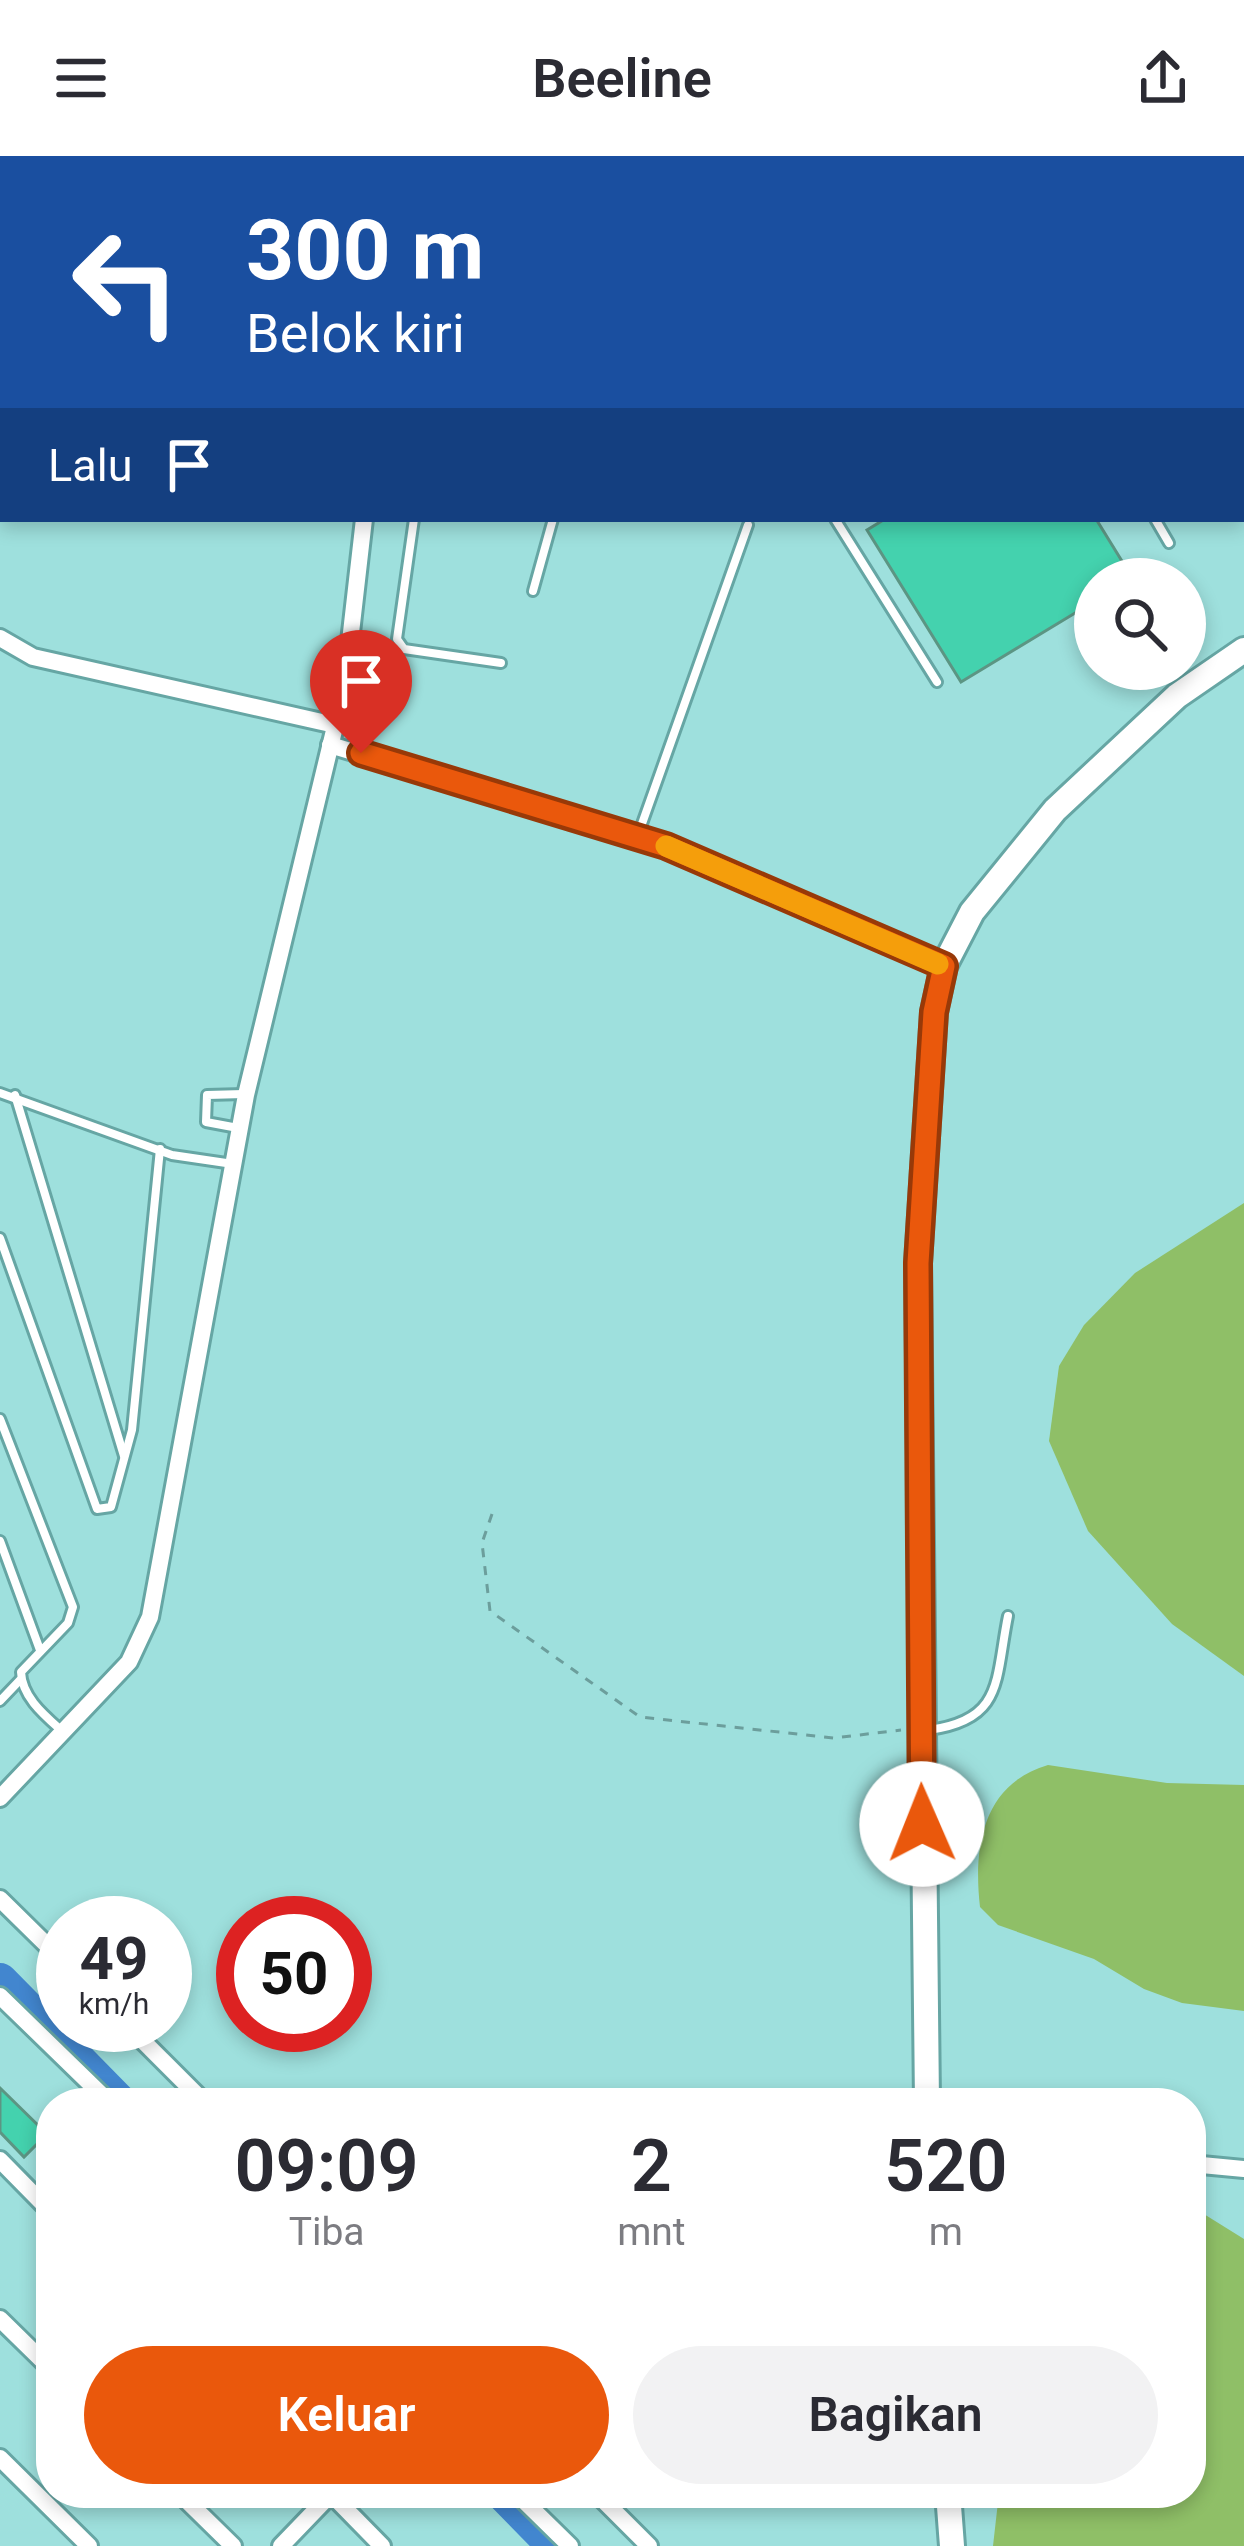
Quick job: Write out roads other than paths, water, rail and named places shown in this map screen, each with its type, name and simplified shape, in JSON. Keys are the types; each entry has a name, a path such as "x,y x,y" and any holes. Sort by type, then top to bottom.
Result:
{"main road":[{"path":"927,2088 918,1263 934,1012 944,966 972,912 1055,810 1177,696 1244,650"},
{"path":"949,2508 952,2546"}],"street":[{"path":"0,1798 58,1728 128,1661 150,1618 239,1128 329,745 322,722 363,522"},
{"path":"0,638 33,658 322,722"},
{"path":"329,745 638,836 944,966"},
{"path":"0,1899 36,1934"},
{"path":"0,1996 95,2088"},
{"path":"154,2052 190,2088"},
{"path":"0,2160 36,2197"},
{"path":"1206,2165 1244,2169"},
{"path":"0,2319 36,2354"},
{"path":"0,2458 36,2494"},
{"path":"51,2508 89,2546"},
{"path":"194,2508 233,2546"},
{"path":"281,2546 317,2508"},
{"path":"345,2508 382,2546"},
{"path":"531,2508 570,2546"},
{"path":"611,2508 649,2546"}],"lane":[{"path":"414,522 397,639 404,649 501,663"},
{"path":"533,591 552,522"},
{"path":"837,522 937,682"},
{"path":"1157,522 1169,543"},
{"path":"638,836 748,525"},
{"path":"239,1128 206,1122 207,1095 217,1091 246,1095"},
{"path":"0,1093 160,1149 232,1164"},
{"path":"15,1095 124,1457"},
{"path":"0,1238 97,1509 111,1508 132,1430 160,1149"},
{"path":"0,1419 73,1607 68,1623 0,1701"},
{"path":"0,1541 40,1650"},
{"path":"0,1566 17,1582"},
{"path":"921,1731 962,1725 982,1713 990,1702 1008,1616"},
{"path":"22,1678 41,1711 58,1728"}],"waterway":[{"path":"0,1981 105,2088"},
{"path":"518,2508 555,2546"}]}
